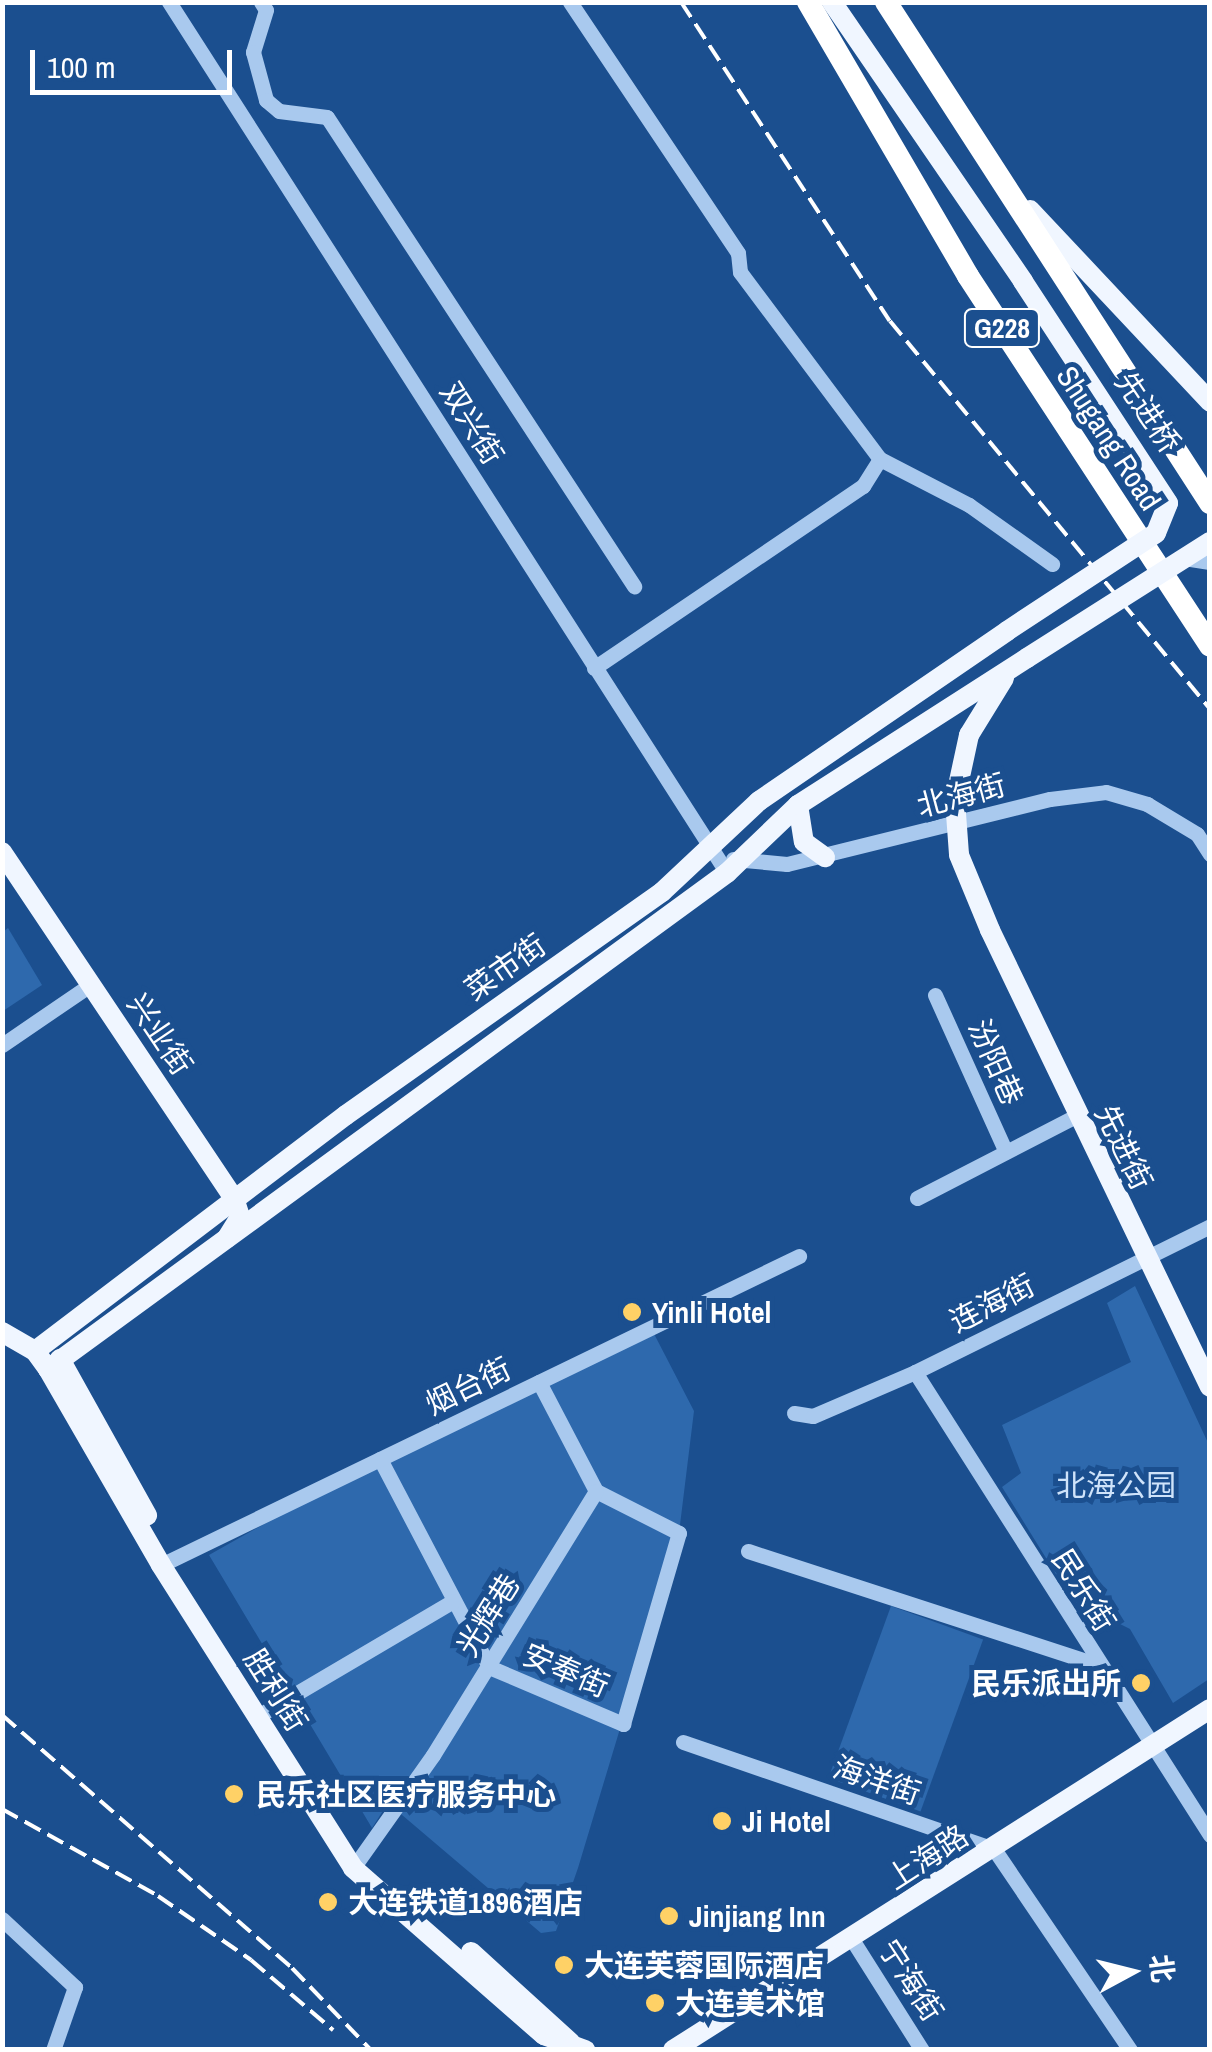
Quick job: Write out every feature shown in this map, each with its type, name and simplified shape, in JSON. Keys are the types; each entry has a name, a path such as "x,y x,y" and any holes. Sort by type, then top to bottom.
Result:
{"highway":[{"name":"Shugang Road","path":"808,2 968,276 1210,649"},
{"name":"Shugang Road","path":"886,2 1207,499"}],"main road":[{"name":"先进桥","path":"832,2 1023,281 1168,503 1156,533 1006,631"},
{"name":"先进桥","path":"987,159 1136,328 1210,402"},
{"path":"2,1332 48,1360 216,1251 734,867 798,805 1210,542"},
{"name":"菜市街","path":"48,1360 234,1198 710,852 759,801 1006,631"},
{"name":"先进街","path":"1021,662 969,736 955,800 959,856 1076,1116 1210,1387"},
{"path":"798,805 804,842 825,857"},
{"name":"兴业街","path":"2,852 234,1198"},
{"path":"216,1251 240,1217 234,1198"},
{"name":"胜利街","path":"48,1360 166,1562 356,1863 568,2046"},
{"name":"上海路","path":"675,2049 853,1941 1210,1709"},
{"name":"胜利街","path":"356,1863 568,2046"}],"street":[{"name":"双兴街","path":"169,2 710,852"},
{"path":"260,2 266,10 253,52 266,100 279,110 327,117 634,586"},
{"path":"570,2 738,253 740,272 880,459 969,505 1052,564"},
{"path":"245,116 266,100"},
{"path":"594,668 864,486 880,459"},
{"path":"1184,558 1210,562"},
{"name":"北海街","path":"710,852 734,867 788,864 1050,799 1106,792 1147,804 1197,834 1210,854"},
{"path":"2,1045 90,984"},
{"name":"汾阳巷","path":"935,995 1006,1152"},
{"path":"917,1198 1076,1116"},
{"name":"连海街","path":"794,1413 813,1416 915,1372 1210,1226"},
{"name":"烟台街","path":"166,1562 805,1253"},
{"name":"民乐街","path":"915,1372 1210,1836"},
{"path":"539,1382 596,1492"},
{"path":"380,1458 489,1666"},
{"name":"安奉街","path":"489,1666 623,1724 679,1533 596,1492"},
{"name":"光辉巷","path":"356,1863 489,1666 596,1492"},
{"path":"748,1551 1099,1665"},
{"path":"262,1713 453,1601"},
{"name":"海洋街","path":"683,1742 994,1849"},
{"path":"994,1849 1130,2050"},
{"path":"2,1919 76,1988 52,2050"},
{"name":"宁海街","path":"853,1941 922,2050"}],"green space":[{"path":"8,928 42,985 3,1011 3,932"},
{"name":"北海公园","path":"1135,1286 1209,1445 1209,1679 1173,1703 1130,1629 1072,1600 1002,1487 1021,1473 1002,1425 1131,1362 1107,1303"},
{"path":"651,1328 694,1411 679,1533 578,1868 556,1931 541,1933 395,1809 386,1806 372,1828 209,1555 380,1459"},
{"path":"891,1606 983,1640 921,1811 828,1778"}],"railway":[{"path":"681,2 890,321 1210,709"},
{"path":"2,1715 292,1968 371,2050"},
{"path":"2,1809 158,1896 251,1960 333,2030"}],"place":[{"name":"Yinli Hotel","path":"632,1312"},
{"name":"民乐派出所","path":"1141,1683"},
{"name":"民乐社区医疗服务中心","path":"234,1794"},
{"name":"Ji Hotel","path":"722,1821"},
{"name":"大连铁道1896酒店","path":"328,1902"},
{"name":"Jinjiang Inn","path":"669,1916"},
{"name":"大连芙蓉国际酒店","path":"564,1965"},
{"name":"大连美术馆","path":"655,2003"}]}
